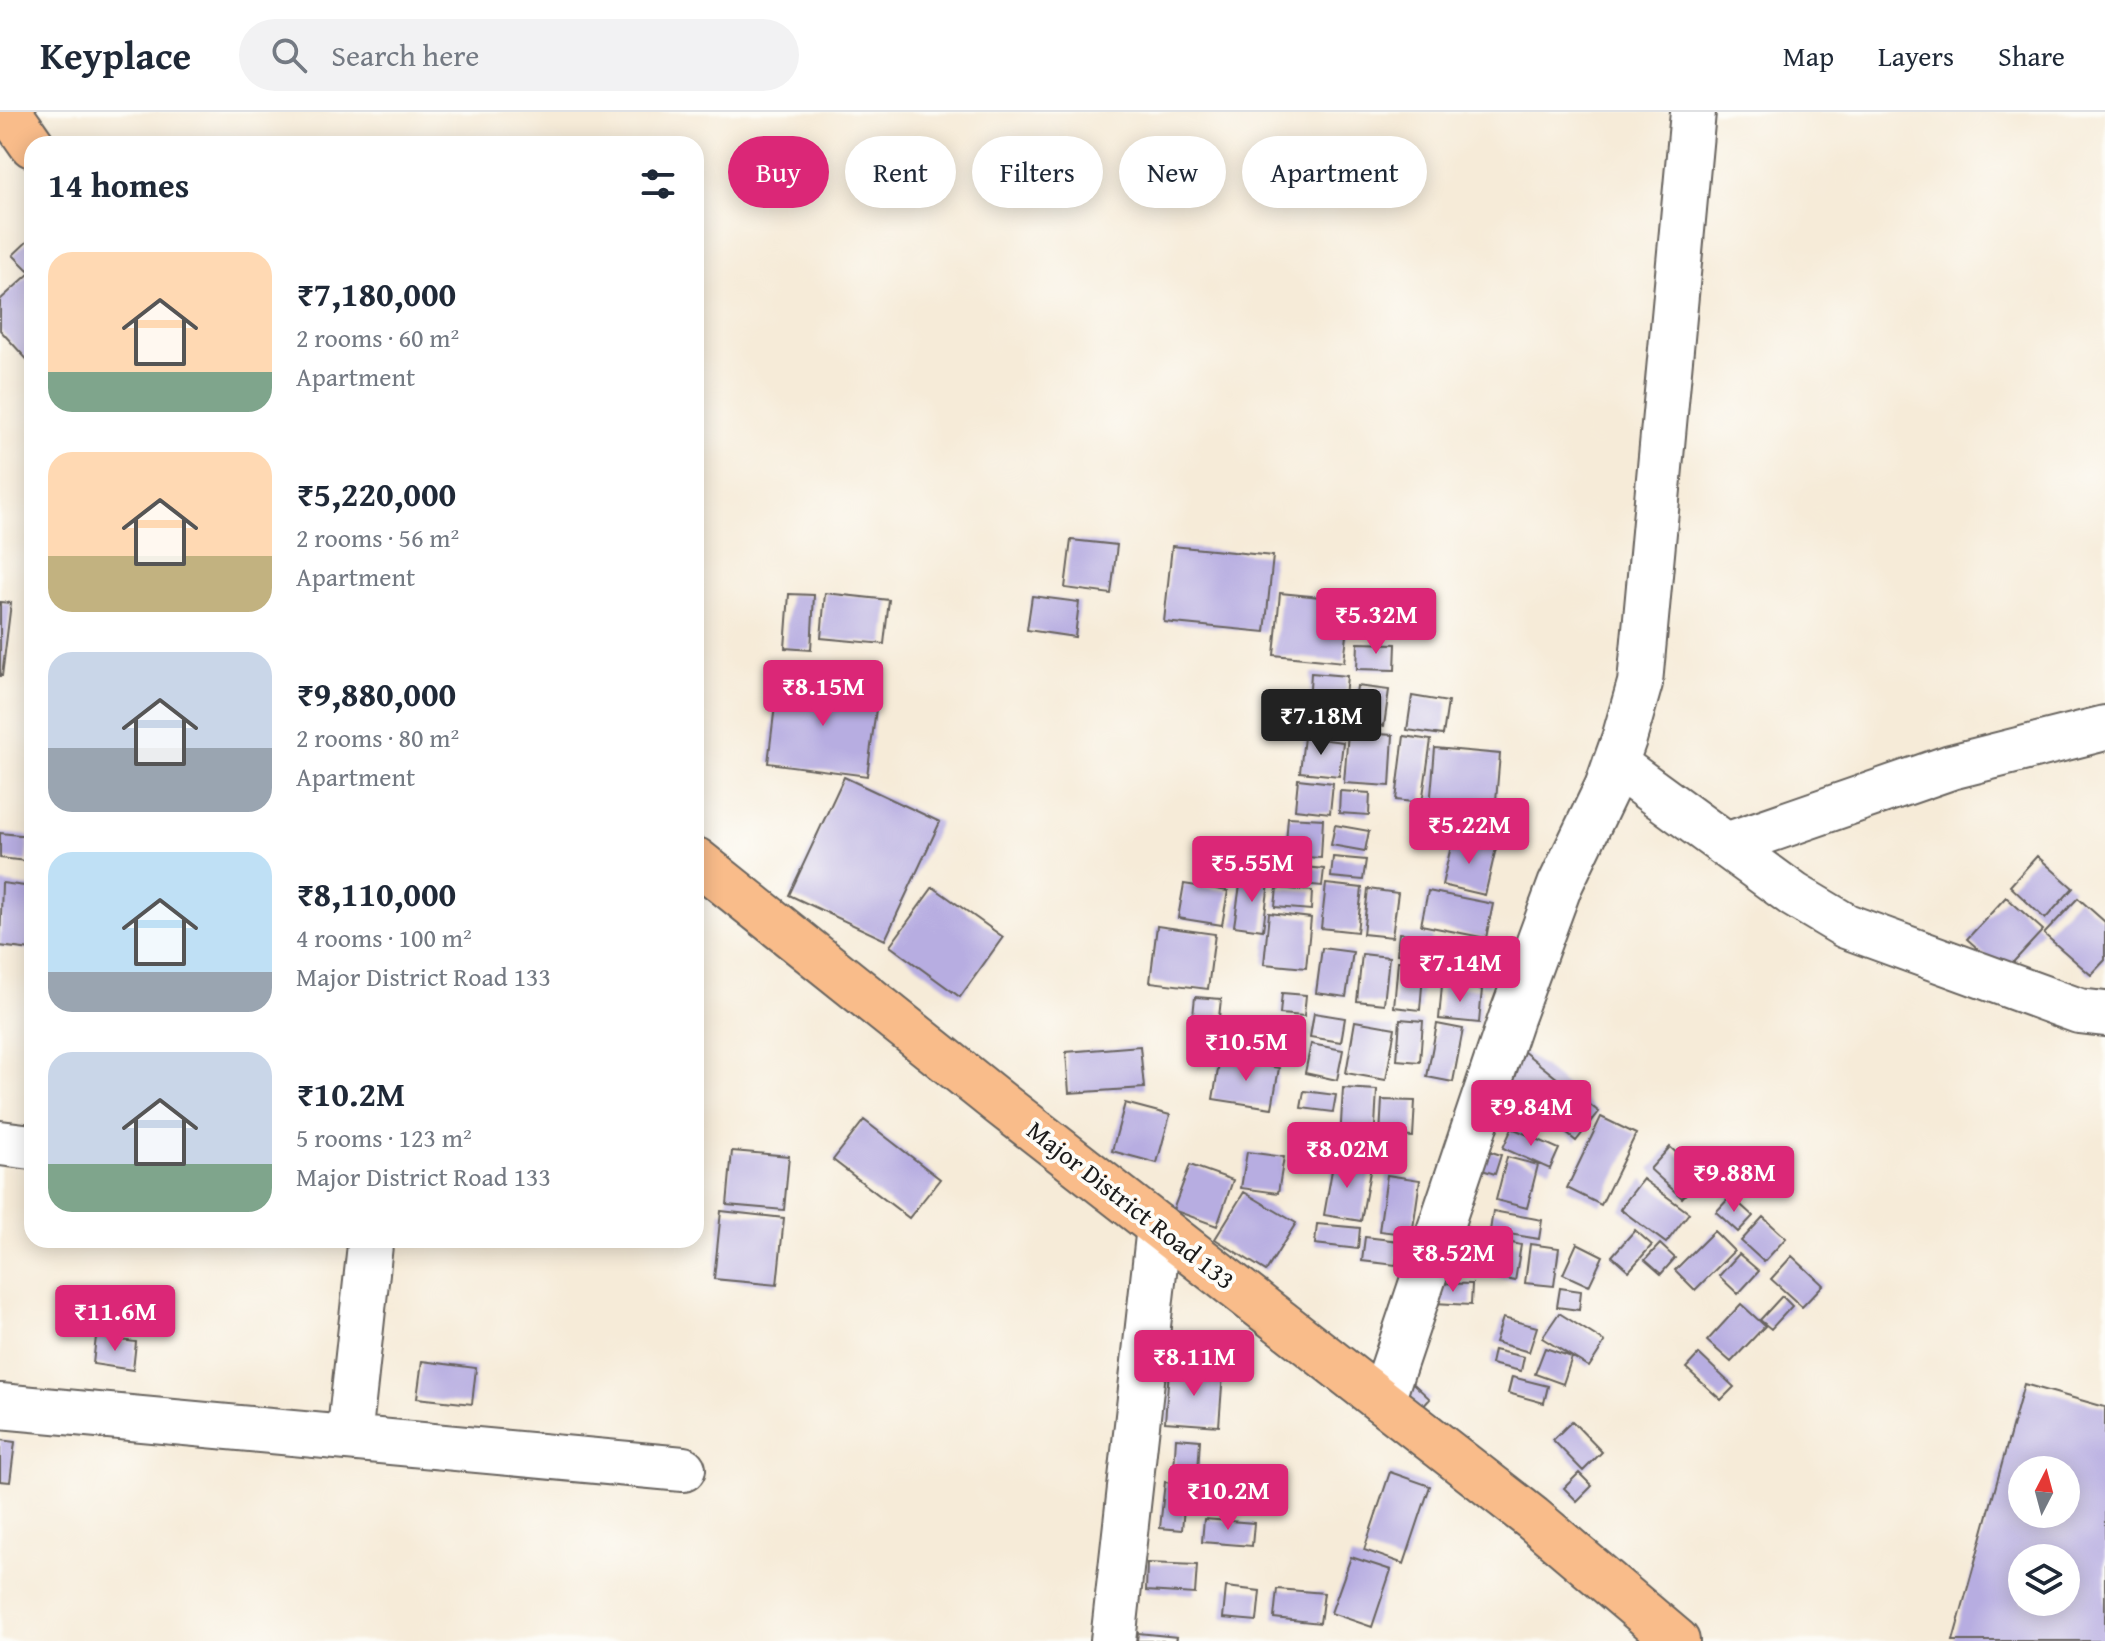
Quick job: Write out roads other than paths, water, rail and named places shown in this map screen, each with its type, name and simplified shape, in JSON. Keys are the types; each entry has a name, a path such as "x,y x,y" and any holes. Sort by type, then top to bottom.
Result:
{"main road":[{"name":"Major District Road 133","path":"704,866 1532,1518 1677,1641"}],"street":[{"path":"1382,1401 1511,1018 1560,885 1607,787 1640,683 1693,112"},
{"path":"1726,845 1951,767 2105,728"},
{"path":"1615,764 1794,895 1846,926 2079,1011 2105,1014"},
{"path":"0,1143 24,1146"},
{"path":"1113,1641 1159,1227"},
{"path":"349,1438 370,1248"},
{"path":"0,1406 683,1469"}]}
